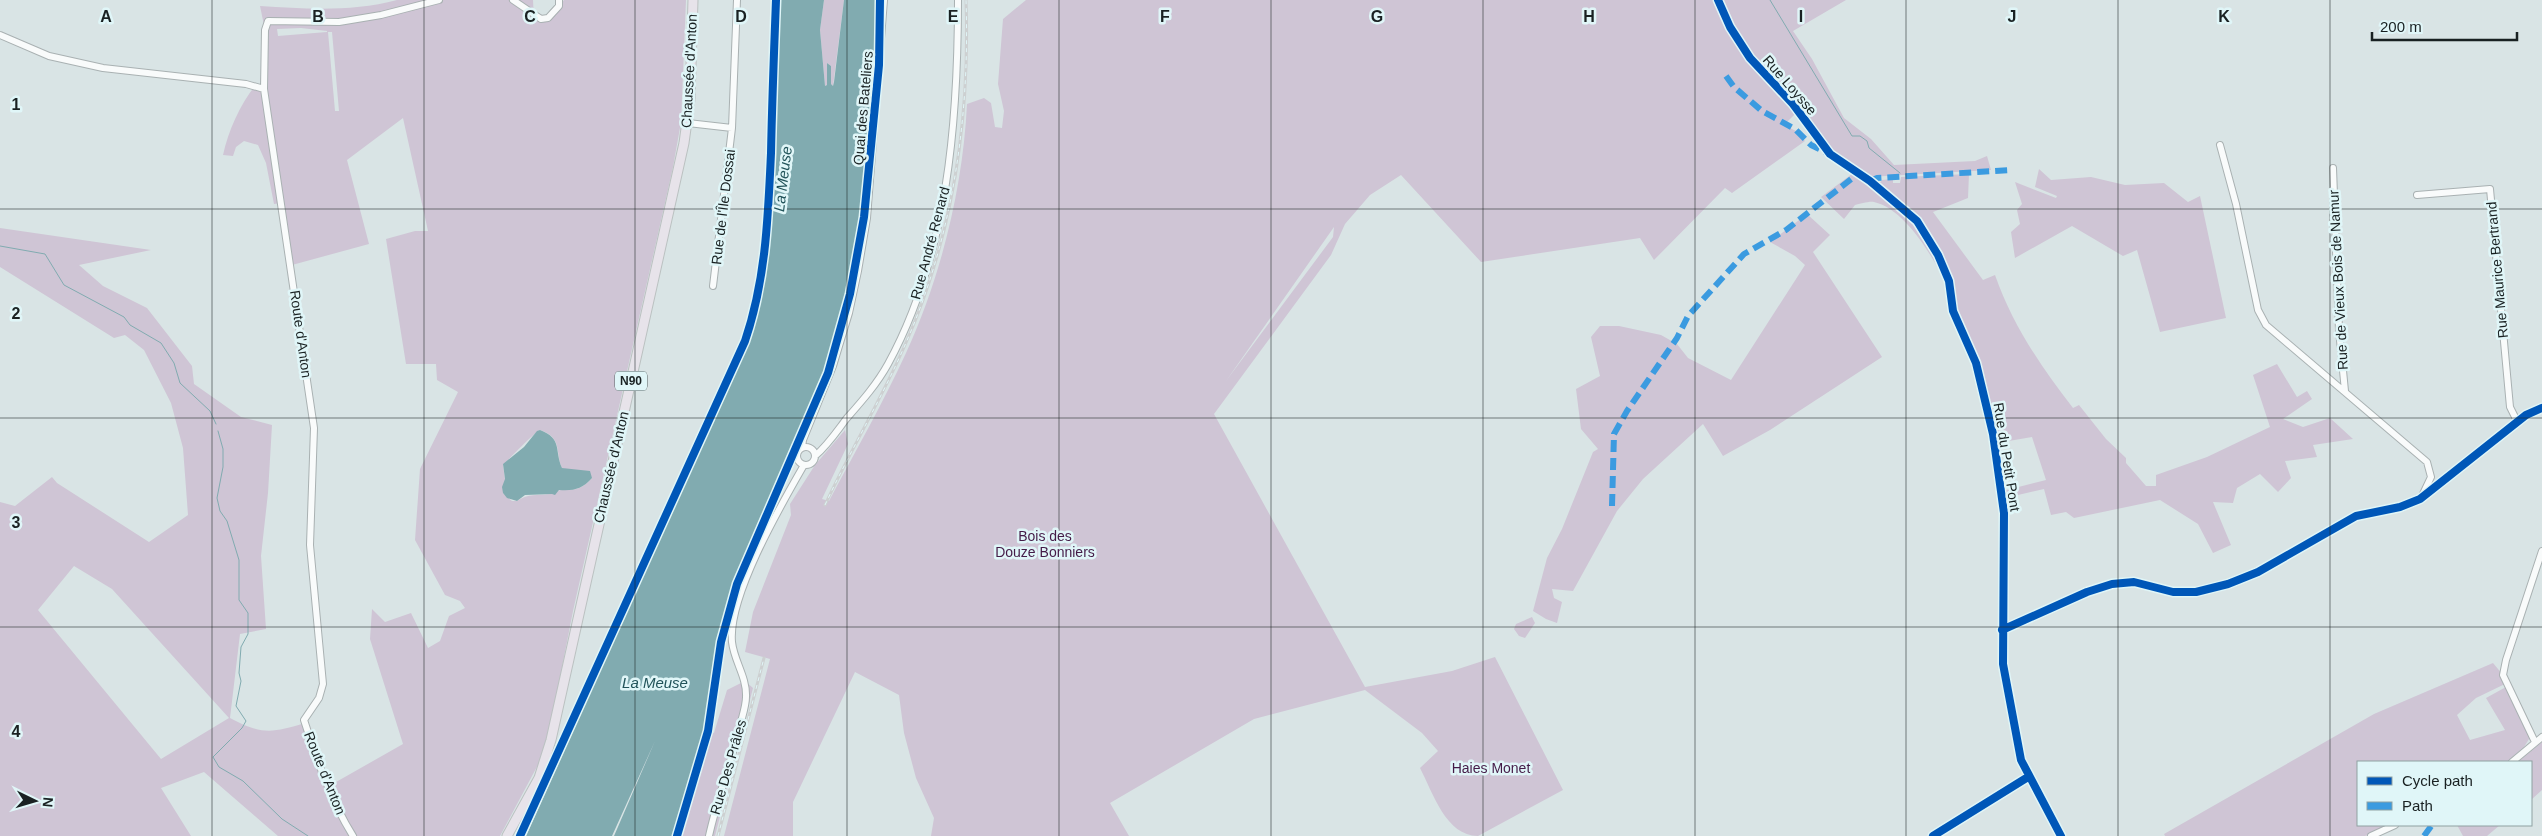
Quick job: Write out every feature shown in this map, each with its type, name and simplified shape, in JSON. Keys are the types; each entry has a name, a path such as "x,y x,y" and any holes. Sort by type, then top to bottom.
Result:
{"main road":[{"name":"Chaussée d'Anton","path":"507,836 539,778 551,740 688,123 693,0"}],"street":[{"path":"0,35 49,56 103,68 246,84 264,89 265,30 268,21 339,22 381,15 439,0"},
{"path":"513,0 541,19 548,18 559,6 559,0"},
{"name":"Rue de l'Île Dossai","path":"713,286 732,128 737,0"},
{"name":"Quai des Bateliers","path":"802,448 802,440 833,366 849,313 858,271 867,218 884,0"},
{"name":"Rue André Renard","path":"816,456 874,386 888,363 904,327 927,262 951,161 956,101 958,0"},
{"name":"Rue Loysse","path":"1718,0 1730,27 1761,72 1793,104 1830,154 1858,173"},
{"name":"Route d'Anton","path":"264,89 314,428 310,545 323,684 320,698 304,720 320,766 344,822 353,836"},
{"path":"688,123 732,128"},
{"name":"Rue de Vieux Bois de Namur","path":"2220,145 2234,196 2258,310 2266,325 2427,462 2431,477 2420,499"},
{"name":"Rue de Vieux Bois de Namur","path":"2333,168 2339,330 2345,391"},
{"name":"Rue du Petit Pont","path":"1858,173 1917,221 1938,255 1949,281 1953,311 1976,364 1993,434 2004,513 2002,664 2021,760 2028,777 2061,836"},
{"name":"Rue Maurice Bertrand","path":"2417,195 2490,190 2510,407 2517,422"},
{"path":"2002,630 2087,592 2112,584 2134,582 2174,592 2196,592 2228,584 2258,572 2356,516 2400,507 2420,499 2517,422 2542,408"},
{"path":"802,448 811,448 816,456 810,464 804,465 798,459 802,448"},
{"name":"Rue Des Prâles","path":"710,836 715,809 732,758 746,697 745,681 732,644 734,614 771,523 804,465"},
{"path":"2535,742 2503,674 2542,551"},
{"path":"2513,761 2542,737"},
{"path":"1933,836 2028,777"},
{"path":"2371,836 2394,826"}],"green space":[{"path":"397,0 533,0 534,21 550,19 564,0 686,0 681,122 673,167 573,611 553,713 540,761 500,836 278,836 204,772 161,788 191,836 0,836 0,502 15,506 52,477 57,483 149,542 188,515 183,448 171,403 144,350 125,335 114,338 0,267 0,228 151,250 79,265 103,286 147,308 192,366 194,384 241,417 272,425 268,493 261,556 266,629 240,634 230,718 241,724 267,731 284,729 305,723 329,786 403,744 370,639 372,609 385,622 411,613 428,648 440,641 449,616 465,608 460,601 445,595 415,540 420,469 458,392 437,380 436,364 406,364 386,239 415,231 428,231 403,118 347,160 369,244 292,265 281,203 274,204 266,163 258,145 244,141 236,147 233,156 223,155 231,128 244,101 255,86 264,89 265,30 260,6 329,9 380,4","holes":["301,28 327,32 278,36 277,29","328,32 332,32 339,111 335,111","540,430 547,433 555,441 562,468 592,478 578,488 560,490 551,494 529,496 512,501 503,493 505,480 503,465","74,566 112,589 229,718 161,759 38,610"]},
{"path":"824,0 844,0 833,86 831,84 831,66 827,63 827,85 825,86 820,30"},
{"name":"Bois des Douze Bonniers","path":"1026,0 1718,0 1750,58 1796,113 1784,125 1796,131 1805,141 1732,193 1725,188 1654,260 1640,238 1481,262 1401,175 1370,195 1345,224 1331,255 1214,414 1365,687 1452,671 1495,657 1563,790 1478,836 1467,834 1457,829 1442,811 1420,768 1438,751 1422,733 1365,690 1254,719 1110,803 1129,836 931,836 934,818 916,778 904,733 899,695 855,672 793,802 793,836 724,836 770,659 745,652 753,612 791,515 790,504 815,465 845,430 848,444 822,499 829,501 888,390 919,324 940,263 955,199 961,167 967,104 984,98 991,103 995,127 1002,128 1004,111 998,84 1003,19","holes":["1334,227 1333,237 1226,381"]},
{"path":"1721,0 1846,0 1793,31 1812,59 1844,118 1871,139 1894,165 1975,161 1987,156 1991,170 1868,177 1837,158 1808,118 1750,55 1728,17"},
{"path":"2039,169 2051,180 2091,177 2125,185 2164,183 2188,202 2200,196 2226,318 2160,332 2137,250 2123,256 2072,226 2015,258 2011,232 2020,224 2017,210 2022,204 2015,182 2056,198 2057,196 2035,187"},
{"path":"1852,174 1916,224 1934,252 1943,273 1940,272 1929,252 1913,231 1894,212 1874,202 1867,202 1855,205 1844,219 1821,197"},
{"path":"1969,174 1968,198 1933,212 1983,280 1995,275 2019,328 2050,377 2073,408 2079,405 2106,439 2126,458 2126,463 2146,486 2156,486 2156,475 2207,457 2270,427 2253,375 2277,364 2297,397 2307,391 2312,399 2283,419 2303,427 2330,418 2353,439 2313,445 2317,457 2285,461 2291,478 2278,492 2260,474 2237,488 2233,503 2213,502 2231,545 2213,553 2198,524 2160,500 2074,518 2066,512 2051,515 2044,489 2005,498 2003,491 2046,480 2032,437 1997,443 1986,385 1974,350 1955,310 1951,279 1944,259 1919,221 1879,184 1882,180 1893,179 1893,183 1900,183 1901,177"},
{"path":"1807,214 1830,235 1813,252 1882,357 1770,430 1723,456 1703,424 1643,479 1617,511 1573,591 1552,589 1554,598 1562,602 1557,623 1533,611 1547,558 1562,529 1593,452 1598,449 1581,429 1576,389 1600,376 1591,337 1600,326 1619,326 1661,335 1677,344 1688,358 1731,380 1805,265 1795,256 1770,242"},
{"path":"1532,617 1535,623 1525,638 1519,636 1514,629 1516,624"},
{"path":"2493,663 2507,683 2476,698 2457,715 2470,740 2505,730 2486,698 2506,687 2529,734 2529,739 2524,747 2508,761 2357,761 2357,826 2387,826 2365,836 2165,836 2164,834 2374,714"},
{"path":"745,681 753,688 715,836 677,836 708,731 714,733 727,690"},
{"path":"2542,742 2542,790 2532,799 2532,761 2519,761"},
{"path":"2458,826 2499,826 2487,836 2463,836"}],"water":[{"name":"La Meuse","path":"779,0 824,0 820,30 825,86 827,85 827,63 831,66 831,84 833,86 844,0 878,0 877,65 862,217 848,294 825,372 734,581 718,642 706,733 675,836 614,836 655,741 612,836 526,836 744,351 761,300 768,258"},
{"path":"540,430 547,433 555,441 562,468 590,471 592,478 581,487 573,490 559,490 555,495 525,495 517,501 507,498 503,493 502,487 505,479 503,464 524,447"}],"waterway":[{"path":"1770,0 1852,136 1860,136 1867,141 1869,148 1900,173"},
{"path":"0,246 45,254 64,285 124,317 130,325 161,343 174,363 180,383 210,411 216,424"},
{"path":"218,431 223,449 223,467 217,498 220,511 227,521 239,560 239,600 248,613 248,634 241,647 239,673 241,681 236,706 246,721 242,728 213,757 219,767 243,781 282,819 308,836"}],"railway":[{"path":"825,505 905,345 922,304 935,262 955,176 961,132 965,88 966,0"},
{"path":"718,836 764,658"}],"marked path":[{"path":"1726,76 1734,87 1762,111 1795,129 1811,145 1827,153"},
{"path":"1870,181 1877,178 2012,170"},
{"path":"1612,506 1614,434 1627,411 1677,338 1688,316 1744,254 1786,230 1859,173"},
{"path":"2424,836 2431,826"}],"cycle path":[{"path":"520,836 745,341 758,294 765,248 771,153 776,0"},
{"path":"677,836 708,731 721,642 737,584 828,373 850,294 864,217 879,65 880,0"},
{"path":"1718,0 1730,27 1750,58 1793,104 1830,154 1870,181 1917,221 1938,255 1949,281 1953,311 1976,363 1993,434 2004,513 2003,664 2021,760 2061,836"},
{"path":"2002,630 2087,592 2112,584 2134,582 2173,592 2196,592 2228,584 2258,572 2356,516 2400,507 2420,499 2526,415 2542,408"},
{"path":"1933,836 2028,777"}],"park label":[{"name":"Haies Monet","path":"1491,768"}]}
